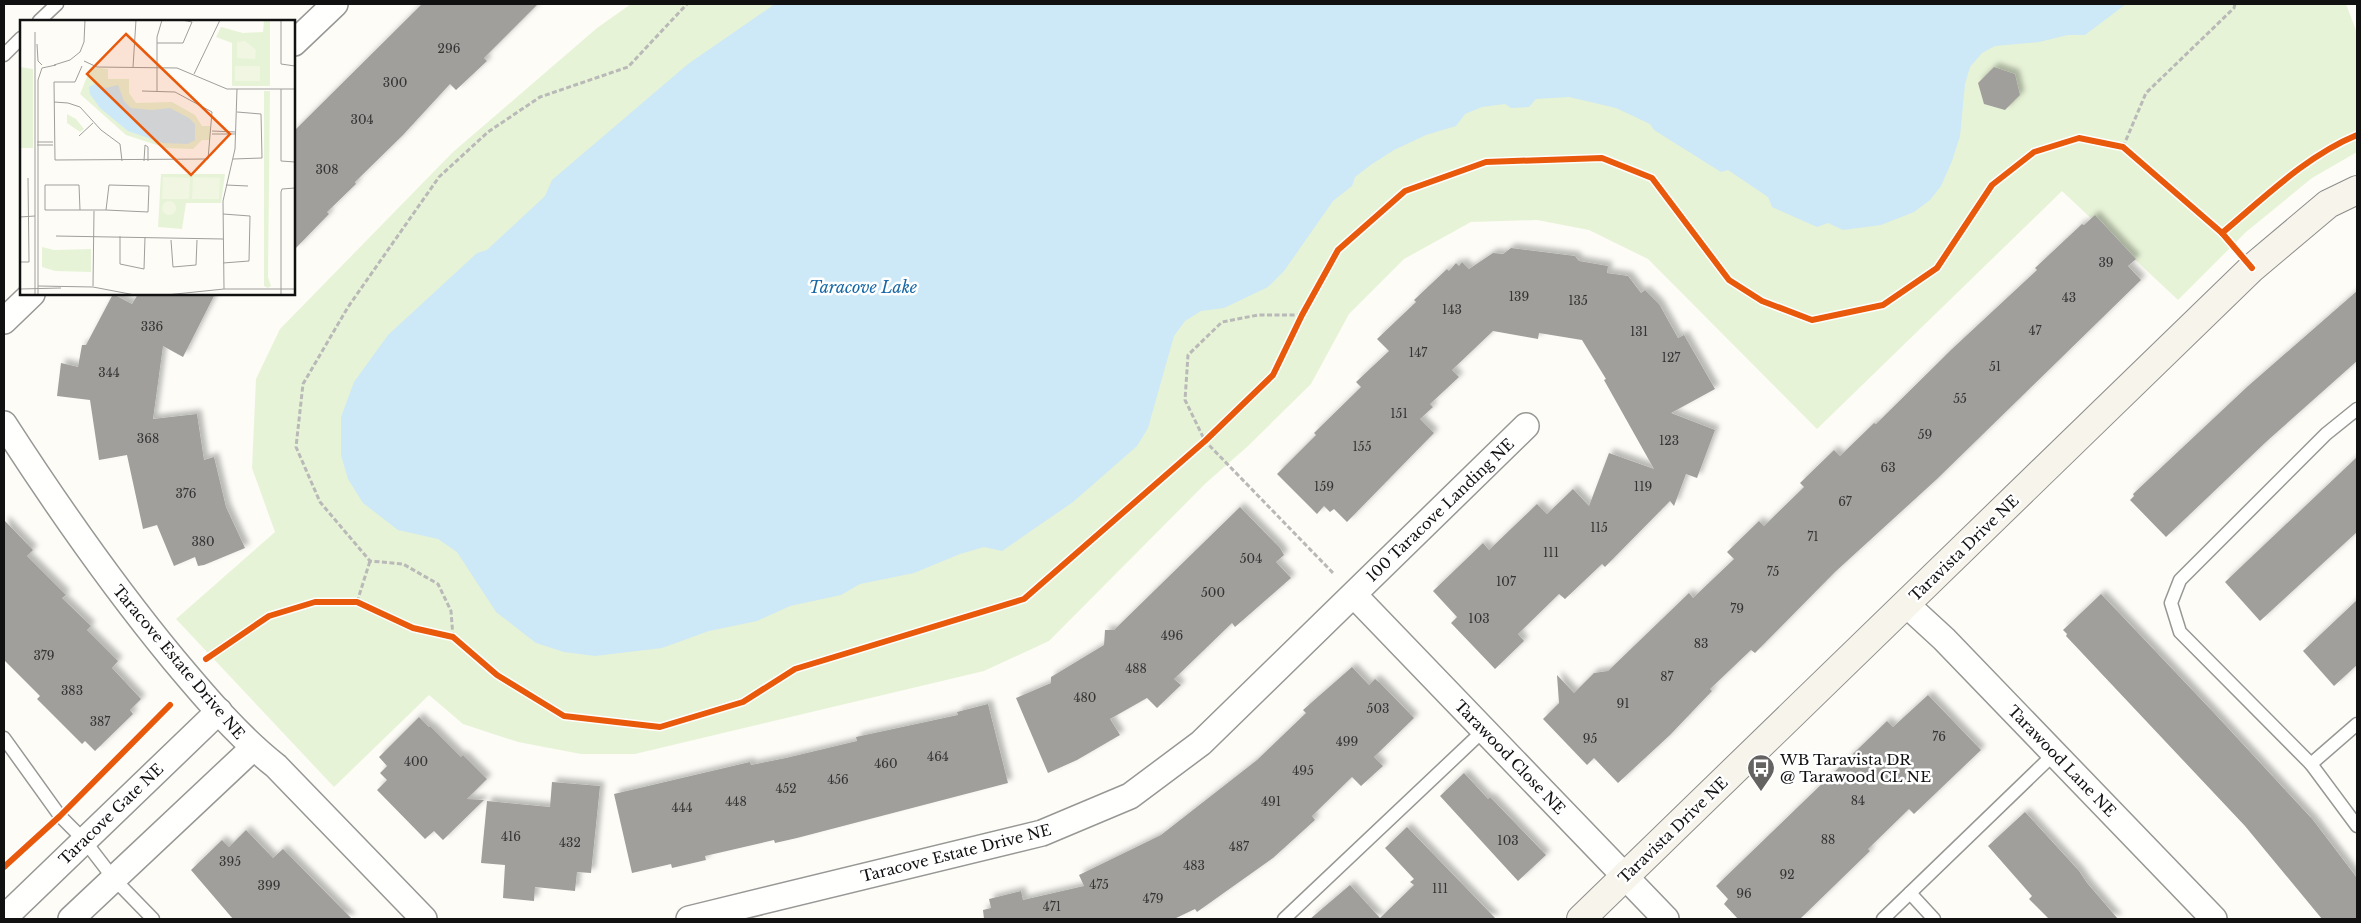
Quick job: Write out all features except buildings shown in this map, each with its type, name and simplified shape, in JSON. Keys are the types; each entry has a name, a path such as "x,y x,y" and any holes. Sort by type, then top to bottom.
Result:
{"street":[{"path":"295,42 335,4"},
{"name":"Taravista Drive NE","path":"1581,919 2252,268 2328,204 2357,190"},
{"path":"4,321 31,295"},
{"name":"Taracove Estate Drive NE","path":"4,424 78,536 122,596 219,711 253,748 276,766 424,919"},
{"name":"100 Taracove Landing NE","path":"1354,595 1526,426"},
{"name":"Taracove Estate Drive NE","path":"689,919 1042,833 1130,796 1201,743 1354,595"},
{"name":"Tarawood Close NE","path":"1354,595 1666,919"},
{"name":"Tarawood Lane NE","path":"1906,605 1944,639 2056,753 2214,919"},
{"name":"Taracove Gate NE","path":"4,918 219,711"},
{"path":"71,919 253,748"}],"lane":[{"path":"39,20 57,4"},
{"path":"4,55 20,39"},
{"path":"2357,409 2326,434 2180,580 2171,603 2180,632 2311,764 2357,826"},
{"path":"2311,764 2357,724"},
{"path":"1284,919 1484,730"},
{"path":"4,738 60,816 84,840 114,878 153,919"},
{"path":"1882,919 2056,753"},
{"path":"1910,893 1934,919"}],"path":[{"path":"453,637 451,610 438,584 403,564 370,561 320,502 296,447 303,384 348,307 439,177 488,132 540,97 628,67 687,4"},
{"path":"2124,147 2146,94 2234,8 2235,4"},
{"path":"2115,145 2124,147 2130,153"},
{"path":"1298,324 1307,307"},
{"path":"1302,315 1258,315 1222,322 1188,355 1184,400 1205,441 1354,595"},
{"path":"1197,448 1212,434"},
{"path":"357,602 370,561"},
{"path":"348,602 357,602 365,606"},
{"path":"445,635 453,637 460,643"}],"green space":[{"path":"631,4 2346,4 2357,33 2357,152 2312,178 2246,232 2178,300 2062,191 1817,429 1648,259 1589,230 1537,220 1471,222 1404,259 1349,314 1311,384 1248,446 1206,483 1049,641 984,671 635,754 581,754 518,742 463,724 429,695 334,787 176,619 275,532 252,468 256,379 280,329 453,152 597,28"}],"water":[{"name":"Taracove Lake","path":"775,4 2126,4 2085,35 2068,35 2039,42 1995,46 1982,53 1970,67 1965,84 1960,136 1941,186 1930,200 1914,212 1881,225 1843,230 1828,223 1817,227 1772,207 1768,197 1728,170 1721,172 1654,130 1650,124 1616,108 1569,97 1536,99 1529,107 1511,108 1505,104 1482,107 1465,114 1456,126 1426,135 1394,150 1355,177 1352,186 1333,201 1284,271 1268,287 1224,308 1201,311 1185,321 1174,336 1148,428 1137,446 1073,502 1002,551 984,547 960,554 914,573 860,584 841,595 790,606 757,621 709,631 662,648 595,656 564,652 536,643 496,612 457,552 438,539 398,530 363,503 348,479 341,455 341,417 354,382 388,335 477,253 487,250 545,196 552,180 688,64"}],"cycle path":[{"path":"2222,233 2303,166 2320,154 2357,135"},
{"path":"206,659 269,616 315,602 357,602 413,628 453,637 497,675 564,716 660,727 743,702 795,669 1024,599 1205,441 1273,375 1302,315 1338,250 1405,191 1486,162 1602,158 1652,178 1729,280 1762,301 1812,320 1883,305 1937,268 1992,185 2034,152 2079,138 2123,147 2222,233 2252,268"},
{"path":"4,867 60,816 170,705"}],"place":[{"name":"WB Taravista DR @ Tarawood CL NE","path":"1761,792"}]}
